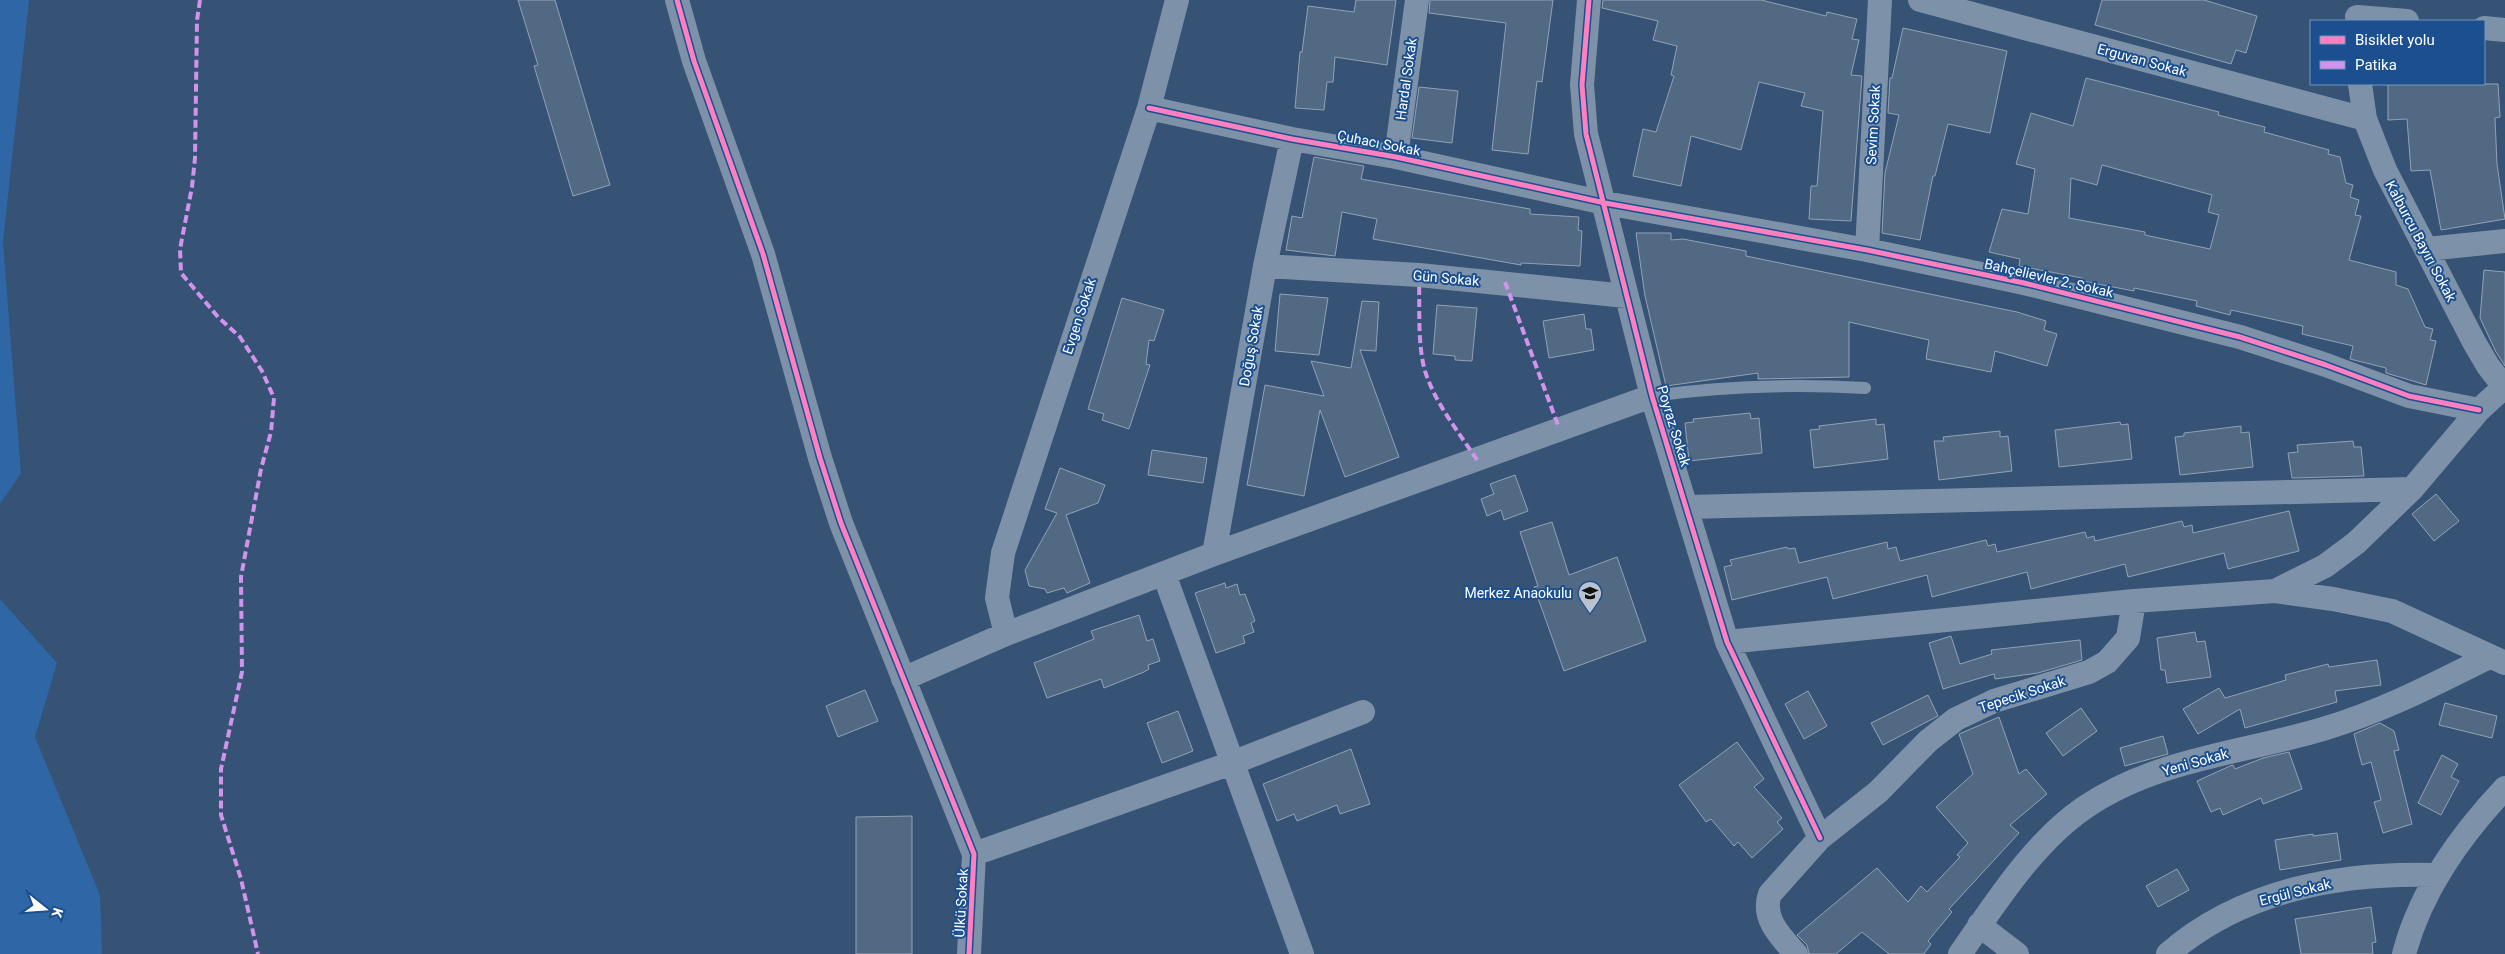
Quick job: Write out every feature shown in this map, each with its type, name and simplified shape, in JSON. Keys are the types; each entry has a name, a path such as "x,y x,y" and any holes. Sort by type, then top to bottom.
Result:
{"street":[{"path":"678,0 694,61 763,254 820,458 841,523 974,854 1232,763 1363,712"},
{"name":"Evgen Sokak","path":"1006,634 997,598 1003,553 1149,108 1177,0"},
{"name":"Hardal Sokak","path":"1396,157 1417,0"},
{"name":"Poyraz Sokak","path":"1589,0 1584,54 1583,112 1586,134 1605,203 1626,296 1652,396 1727,642 1820,838"},
{"name":"Sevim Sokak","path":"1867,250 1880,0"},
{"name":"Erguvan Sokak","path":"1920,0 2364,119"},
{"path":"2357,13 2401,20"},
{"path":"2485,28 2505,30"},
{"name":"Kalburcu Bayırı Sokak","path":"2360,85 2364,119 2385,170 2474,342 2488,366 2505,388"},
{"name":"Çuhacı Sokak","path":"1149,108 1292,139 1396,157 1605,203"},
{"name":"Doğuş Sokak","path":"1214,554 1265,266 1292,139"},
{"name":"Bahçelievler 2. Sokak","path":"1605,203 1867,250 2024,283 2240,338 2326,365 2409,396 2479,410"},
{"path":"2427,249 2505,241"},
{"name":"Gün Sokak","path":"1265,266 1429,276 1626,296"},
{"path":"2275,591 2325,566 2356,544 2412,489 2479,410 2505,388"},
{"path":"903,679 1006,634 1214,554 1652,396"},
{"path":"1687,507 2412,489"},
{"path":"1164,574 1298,953"},
{"path":"1727,642 2134,601 2275,591 2333,599 2392,611 2497,660"},
{"name":"Tepecik Sokak","path":"1820,838 1878,792 1928,741 1956,719 1994,701 2089,672 2107,662 2128,638 2134,601"},
{"name":"Yeni Sokak","path":"1960,954 1979,925 2020,871 2048,840 2083,808 2113,790 2147,775 2198,759 2323,729 2378,710 2497,660"},
{"path":"2404,954 2412,926 2436,876 2497,808 2505,788"},
{"path":"1796,954 1774,928 1768,912 1767,902 1770,894 1820,838"},
{"name":"Ülkü Sokak","path":"969,954 974,854"},
{"name":"Ergül Sokak","path":"2168,954 2202,927 2221,916 2265,898 2349,878 2398,874 2436,876"},
{"path":"1979,925 2017,954"}],"lane":[{"path":"1652,396 1709,389 1777,385 1865,388"}],"shaded area":[{"path":"0,0 29,0 3,242 21,473 0,504"},
{"path":"0,599 57,663 35,737 100,895 102,954 0,954"}],"building":[{"path":"518,0 555,0 610,185 573,196 534,66 538,65"},
{"path":"1356,0 1396,0 1387,65 1335,57 1333,82 1327,82 1324,110 1295,108 1300,52 1302,52 1308,6 1354,12"},
{"path":"1430,0 1553,0 1542,82 1537,81 1528,154 1492,150 1506,23 1429,13"},
{"path":"1603,0 1761,0 1826,16 1827,12 1857,19 1852,39 1859,40 1851,75 1862,76 1851,221 1809,219 1811,186 1817,186 1823,111 1801,106 1805,93 1759,82 1741,150 1691,136 1681,186 1633,176 1643,129 1656,132 1674,76 1671,75 1677,46 1653,40 1658,21 1602,8"},
{"path":"2102,0 2204,0 2257,16 2246,53 2236,50 2231,64 2095,25"},
{"path":"1903,28 2007,51 1990,133 1948,124 1935,176 1933,176 1920,240 1882,233 1885,173 1899,115 1888,113 1890,78 1892,78"},
{"path":"2086,78 2219,112 2218,115 2265,127 2264,132 2329,150 2328,154 2340,157 2346,183 2353,185 2350,197 2359,200 2355,215 2361,216 2349,260 2396,272 2396,285 2408,289 2425,327 2433,329 2430,340 2436,341 2426,385 2386,373 2386,368 2350,359 2353,346 2302,334 2303,326 2231,310 2230,315 2196,306 2197,301 2134,288 2134,291 2082,281 2082,278 2019,266 2020,259 1989,252 2002,209 2028,214 2035,169 2016,164 2031,113 2073,126","holes":["2102,165 2212,195 2208,212 2219,215 2210,249 2145,235 2145,232 2069,218 2071,178 2097,185"]},
{"path":"2498,84 2500,117 2495,118 2497,164 2505,219 2441,230 2430,170 2411,171 2407,119 2388,120 2388,85"},
{"path":"1419,87 1458,91 1452,143 1412,138"},
{"path":"1314,157 1364,166 1361,179 1530,209 1530,214 1579,217 1578,230 1582,231 1580,266 1521,263 1521,265 1373,239 1377,219 1342,212 1335,256 1286,250 1292,216 1302,218"},
{"path":"1636,233 1671,233 1671,240 1683,239 1746,251 1746,256 2017,312 2046,321 2044,330 2057,334 2047,366 1995,351 1991,372 1926,359 1929,340 1849,322 1849,377 1758,379 1758,373 1666,386 1645,296"},
{"path":"2484,270 2505,272 2505,366 2496,352 2480,318"},
{"path":"1280,294 1328,298 1319,355 1275,351"},
{"path":"1122,298 1164,310 1154,341 1149,340 1146,364 1150,365 1129,429 1102,420 1104,414 1088,409"},
{"path":"1362,301 1379,302 1376,351 1360,350 1399,457 1345,477 1320,410 1304,496 1247,485 1265,385 1324,396 1311,361 1351,368"},
{"path":"1437,305 1477,308 1472,361 1455,360 1455,356 1433,354"},
{"path":"1584,314 1586,329 1591,329 1594,350 1549,358 1543,321"},
{"path":"1750,413 1751,419 1759,418 1762,453 1689,461 1685,423 1694,422 1693,419"},
{"path":"1876,419 1876,425 1884,424 1888,459 1814,468 1810,430 1820,429 1819,426"},
{"path":"2120,422 2121,425 2128,424 2132,459 2059,467 2055,430"},
{"path":"2241,426 2241,433 2249,432 2253,467 2180,475 2175,437 2184,436 2184,433"},
{"path":"2000,431 2000,437 2008,436 2012,471 1939,480 1934,441 1944,441 1943,437"},
{"path":"2353,441 2354,447 2361,447 2364,476 2292,478 2288,453 2298,452 2297,445"},
{"path":"1152,450 1207,458 1203,483 1148,475"},
{"path":"1060,468 1105,485 1098,503 1066,515 1090,583 1067,593 1064,588 1047,593 1045,589 1029,586 1025,570 1057,513 1045,509"},
{"path":"1515,475 1528,511 1504,520 1501,510 1487,516 1481,499 1494,494 1490,484"},
{"path":"2436,494 2459,521 2434,541 2412,514"},
{"path":"2289,511 2299,551 2228,569 2224,553 2128,577 2125,564 2031,589 2027,572 1932,597 1927,575 1833,599 1827,577 1732,600 1724,567 1732,565 1730,560 1787,547 1788,549 1795,548 1799,563 1887,542 1888,549 1896,547 1900,561 1986,540 1988,546 1995,544 1997,552 2085,532 2087,538 2094,536 2095,541 2182,521 2184,527 2192,525 2193,533"},
{"name":"Merkez Anaokulu","path":"1552,522 1569,575 1617,557 1646,641 1564,671 1534,587 1538,586 1520,532"},
{"path":"1225,583 1226,588 1237,584 1240,595 1245,594 1255,621 1251,623 1254,632 1243,636 1245,643 1216,653 1195,593"},
{"path":"1139,615 1147,641 1153,639 1160,661 1148,665 1149,669 1144,672 1104,688 1101,679 1047,698 1034,663 1094,639 1091,631"},
{"path":"2195,632 2197,642 2205,641 2211,677 2167,683 2165,670 2161,670 2157,638"},
{"path":"1951,636 1960,664 1992,654 1991,650 2080,640 2082,660 2038,673 1995,679 1994,674 1943,689 1929,643"},
{"path":"2377,660 2381,685 2335,691 2337,702 2245,728 2240,709 2198,734 2183,709 2219,688 2225,698 2286,680 2285,675 2328,664 2329,667"},
{"path":"865,690 878,721 838,737 826,706"},
{"path":"1808,691 1827,726 1804,739 1785,704"},
{"path":"1928,695 1938,716 1883,745 1871,723"},
{"path":"2445,703 2497,716 2492,738 2439,725"},
{"path":"2081,708 2097,731 2063,756 2046,733"},
{"path":"1178,711 1193,751 1162,763 1147,723"},
{"path":"1999,717 2019,774 2026,769 2047,794 2010,825 2019,833 1949,909 1952,912 1928,941 1931,944 1924,954 1889,954 1862,932 1836,954 1809,954 1807,945 1797,935 1877,868 1908,902 1921,886 1927,892 1960,857 1957,855 1968,843 1936,807 1973,774 1959,734"},
{"path":"2380,723 2394,731 2399,750 2394,751 2412,824 2383,833 2374,802 2381,800 2371,762 2362,765 2354,734"},
{"path":"2163,736 2168,754 2125,766 2120,748"},
{"path":"1737,742 1764,779 1754,787 1782,818 1777,822 1783,829 1752,858 1738,842 1734,846 1711,819 1706,822 1679,785"},
{"path":"1351,749 1370,804 1340,814 1337,805 1297,821 1294,814 1277,821 1263,784"},
{"path":"2289,752 2302,789 2263,804 2261,798 2223,815 2220,808 2211,812 2197,781 2233,765 2235,769 2263,758"},
{"path":"2442,755 2458,764 2451,777 2459,781 2441,815 2418,803"},
{"path":"912,816 912,954 856,954 856,817"},
{"path":"2337,833 2341,860 2280,870 2275,840 2313,834 2313,836"},
{"path":"2177,869 2189,890 2158,907 2146,886"},
{"path":"2371,907 2376,942 2372,943 2373,954 2301,954 2295,919"}],"marked path":[{"path":"200,0 197,20 195,158 192,187 180,249 181,273 218,317 240,337 262,371 274,398 271,432 261,469 241,577 242,672 221,769 221,815 241,879 258,954"},
{"path":"1419,275 1420,336 1425,371 1441,406 1477,460"},
{"path":"1505,282 1559,428"}],"cycle path":[{"path":"677,0 694,61 763,254 820,458 841,523 974,854 969,954"},
{"path":"1589,0 1582,85 1586,134 1652,396 1727,642 1820,838"},
{"path":"1149,108 1292,139 1396,157 1605,203 1867,250 2024,283 2240,337 2326,365 2409,396 2479,410"}],"place":[{"name":"Merkez Anaokulu","path":"1590,614"}]}
